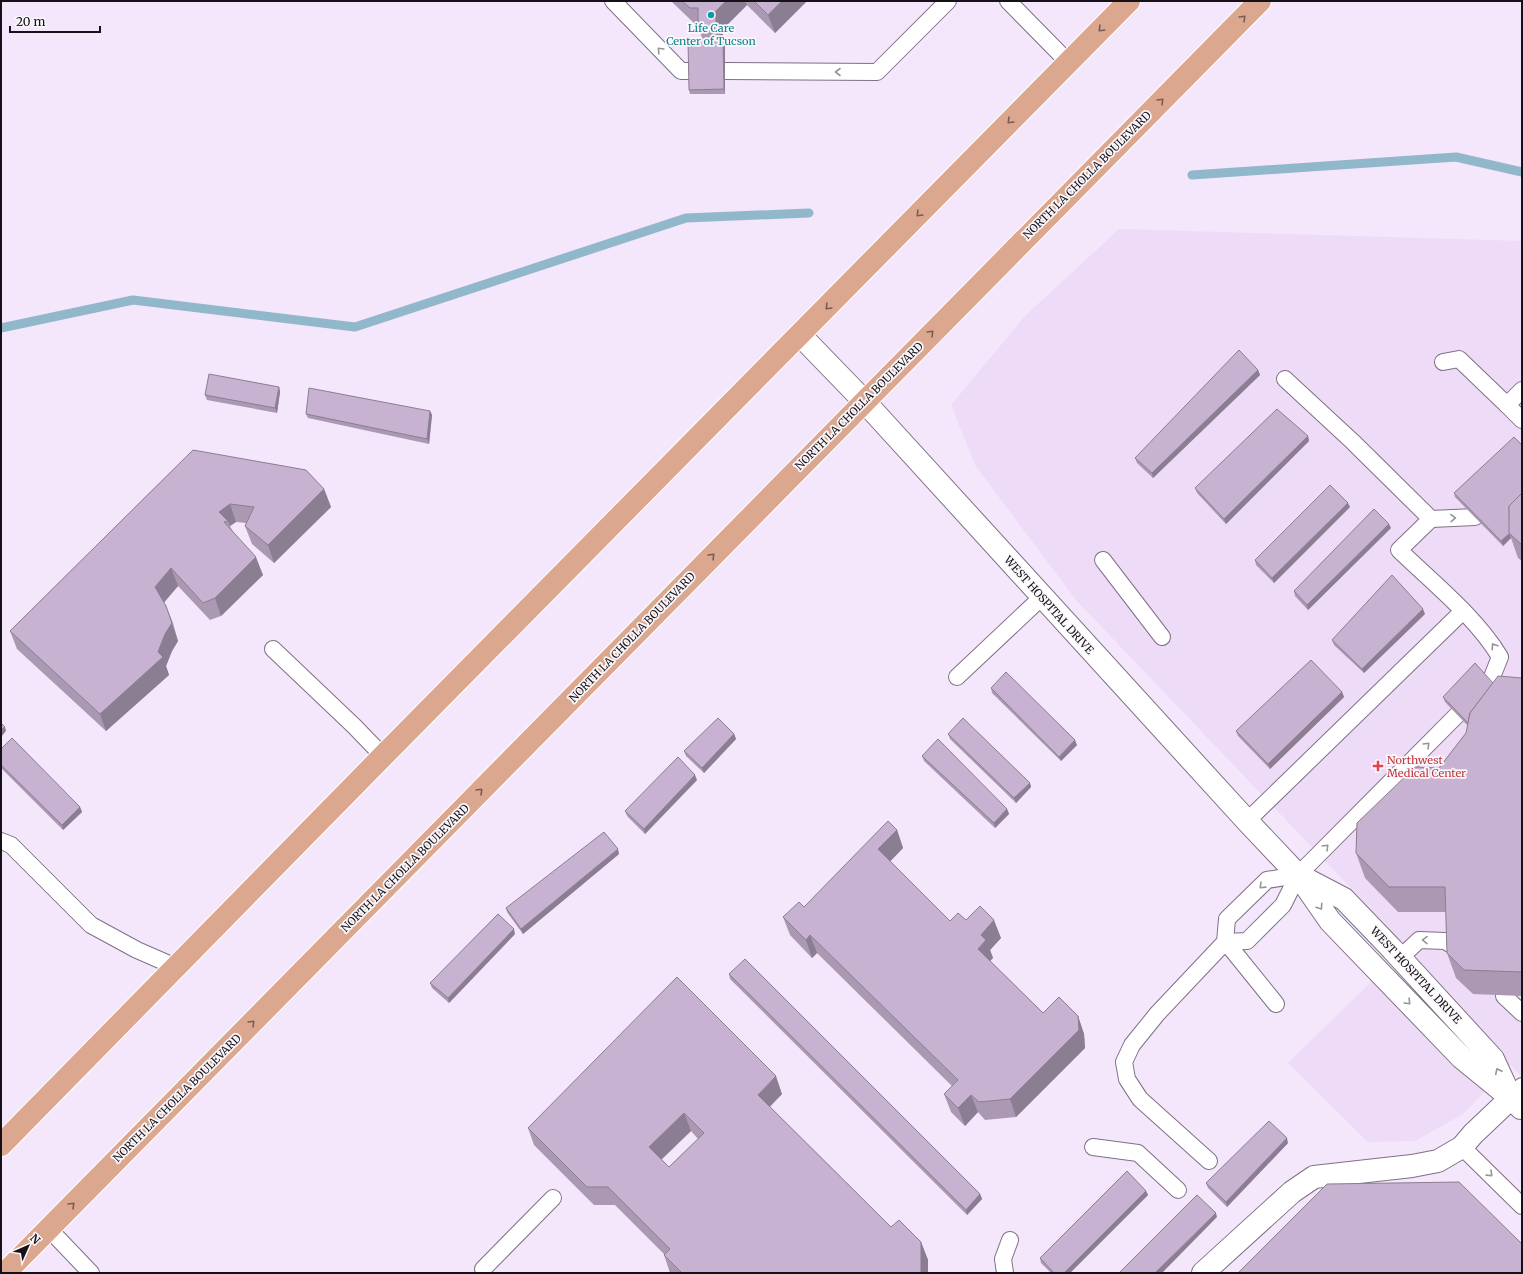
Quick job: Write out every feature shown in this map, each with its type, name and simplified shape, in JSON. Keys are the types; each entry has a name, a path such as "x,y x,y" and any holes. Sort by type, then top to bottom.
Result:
{"main road":[{"path":"1,1145 1129,1"},
{"name":"NORTH LA CHOLLA BOULEVARD","path":"5,1273 864,400 1260,1"}],"street":[{"name":"WEST HOSPITAL DRIVE","path":"800,335 864,400 1042,597 1298,875 1330,921 1462,1058 1518,1098"},
{"name":"WEST HOSPITAL DRIVE","path":"1298,875 1344,899 1492,1059 1518,1098"},
{"path":"1203,1273 1292,1192 1314,1177 1412,1166 1438,1161 1462,1147 1473,1134 1518,1098"}],"lane":[{"path":"613,1 680,71 690,71"},
{"path":"725,71 876,72 948,1"},
{"path":"1008,1 1068,62"},
{"path":"1443,362 1459,359 1522,420"},
{"path":"1285,379 1353,442 1431,518"},
{"path":"1507,405 1522,390"},
{"path":"1475,517 1431,518 1399,550 1463,611 1492,643 1500,657 1490,682"},
{"path":"1103,560 1162,637"},
{"path":"957,677 1042,597"},
{"path":"1247,821 1463,611"},
{"path":"273,649 354,726 383,756"},
{"path":"1225,942 1247,941 1283,905 1298,875 1457,715"},
{"path":"1,841 11,845 91,925 137,950 176,967"},
{"path":"1209,1160 1140,1099 1127,1079 1124,1062 1132,1045 1157,1014 1225,942 1227,920 1267,880 1298,875"},
{"path":"1400,958 1418,940 1445,941 1455,947"},
{"path":"1225,942 1276,1004"},
{"path":"1504,996 1522,1013"},
{"path":"1093,1147 1138,1153 1178,1190"},
{"path":"1462,1147 1522,1206"},
{"path":"482,1269 553,1198"},
{"path":"49,1229 91,1273"},
{"path":"1006,1273 1003,1259 1010,1240"}],"shaded area":[{"name":"Northwest Medical Center","path":"1119,229 1522,241 1522,1077 1510,1065 1463,1114 1415,1141 1368,1142 1288,1063 1370,983 1392,931 1076,600 975,465 951,405 1025,316"}],"building":[{"path":"682,1 726,1 716,11 716,28 698,28 698,8 690,8"},
{"path":"754,1 782,1 768,15"},
{"path":"723,40 724,89 689,90 688,41"},
{"path":"1239,350 1258,370 1152,473 1135,458"},
{"path":"209,374 279,387 275,408 205,395"},
{"path":"309,388 430,411 427,439 306,414"},
{"path":"1277,409 1308,436 1224,519 1195,488"},
{"path":"1514,437 1522,445 1522,493 1509,506 1510,533 1501,541 1454,493"},
{"path":"193,450 306,470 324,489 268,545 245,526 254,507 230,504 219,512 228,521 224,522 256,557 215,598 203,603 171,568 155,587 166,606 172,623 165,634 158,652 163,657 100,714 10,631"},
{"path":"1330,485 1348,503 1272,578 1255,560"},
{"path":"1522,493 1522,545 1509,533 1509,506"},
{"path":"1374,509 1389,524 1307,605 1294,591"},
{"path":"1392,575 1423,609 1362,669 1332,640"},
{"path":"1311,660 1342,692 1268,764 1236,731"},
{"path":"1475,663 1493,683 1470,713 1468,723 1443,697"},
{"path":"1006,672 1075,740 1059,757 991,688"},
{"path":"1498,676 1522,678 1522,972 1464,970 1447,953 1445,887 1389,887 1356,853 1357,823 1415,767 1439,768 1466,733 1470,713"},
{"path":"718,718 734,734 702,768 684,751"},
{"path":"963,718 1030,783 1014,798 948,734"},
{"path":"1,723 5,727 1,730"},
{"path":"12,738 80,807 62,825 1,765 1,749"},
{"path":"938,739 1007,809 994,823 922,756"},
{"path":"678,757 695,775 644,829 625,811"},
{"path":"888,821 897,830 878,849 950,921 958,913 966,920 980,906 994,920 981,935 986,940 978,949 1043,1013 1059,997 1078,1016 1079,1030 1010,1099 979,1102 971,1095 958,1108 944,1094 958,1080 810,935 806,940 783,917 799,902 804,907"},
{"path":"604,832 618,849 521,929 506,908"},
{"path":"498,914 514,929 448,998 430,983"},
{"path":"745,959 980,1194 966,1210 729,974"},
{"path":"677,977 776,1076 758,1095 891,1227 899,1220 921,1242 921,1273 682,1273 664,1255 670,1249 608,1187 587,1187 528,1128","holes":["684,1113 704,1133 669,1167 649,1147"]},
{"path":"1269,1121 1287,1138 1226,1202 1206,1183"},
{"path":"1127,1171 1146,1191 1064,1273 1054,1273 1040,1258"},
{"path":"1459,1182 1522,1244 1522,1273 1238,1273 1327,1184"},
{"path":"1197,1195 1216,1213 1155,1273 1119,1273"}],"waterway":[{"path":"1192,175 1456,157 1522,172"},
{"path":"1,328 133,300 355,327 686,218 809,213"}],"place":[{"name":"Life Care Center of Tucson","path":"711,15"},
{"name":"Northwest Medical Center","path":"1378,766"}]}
